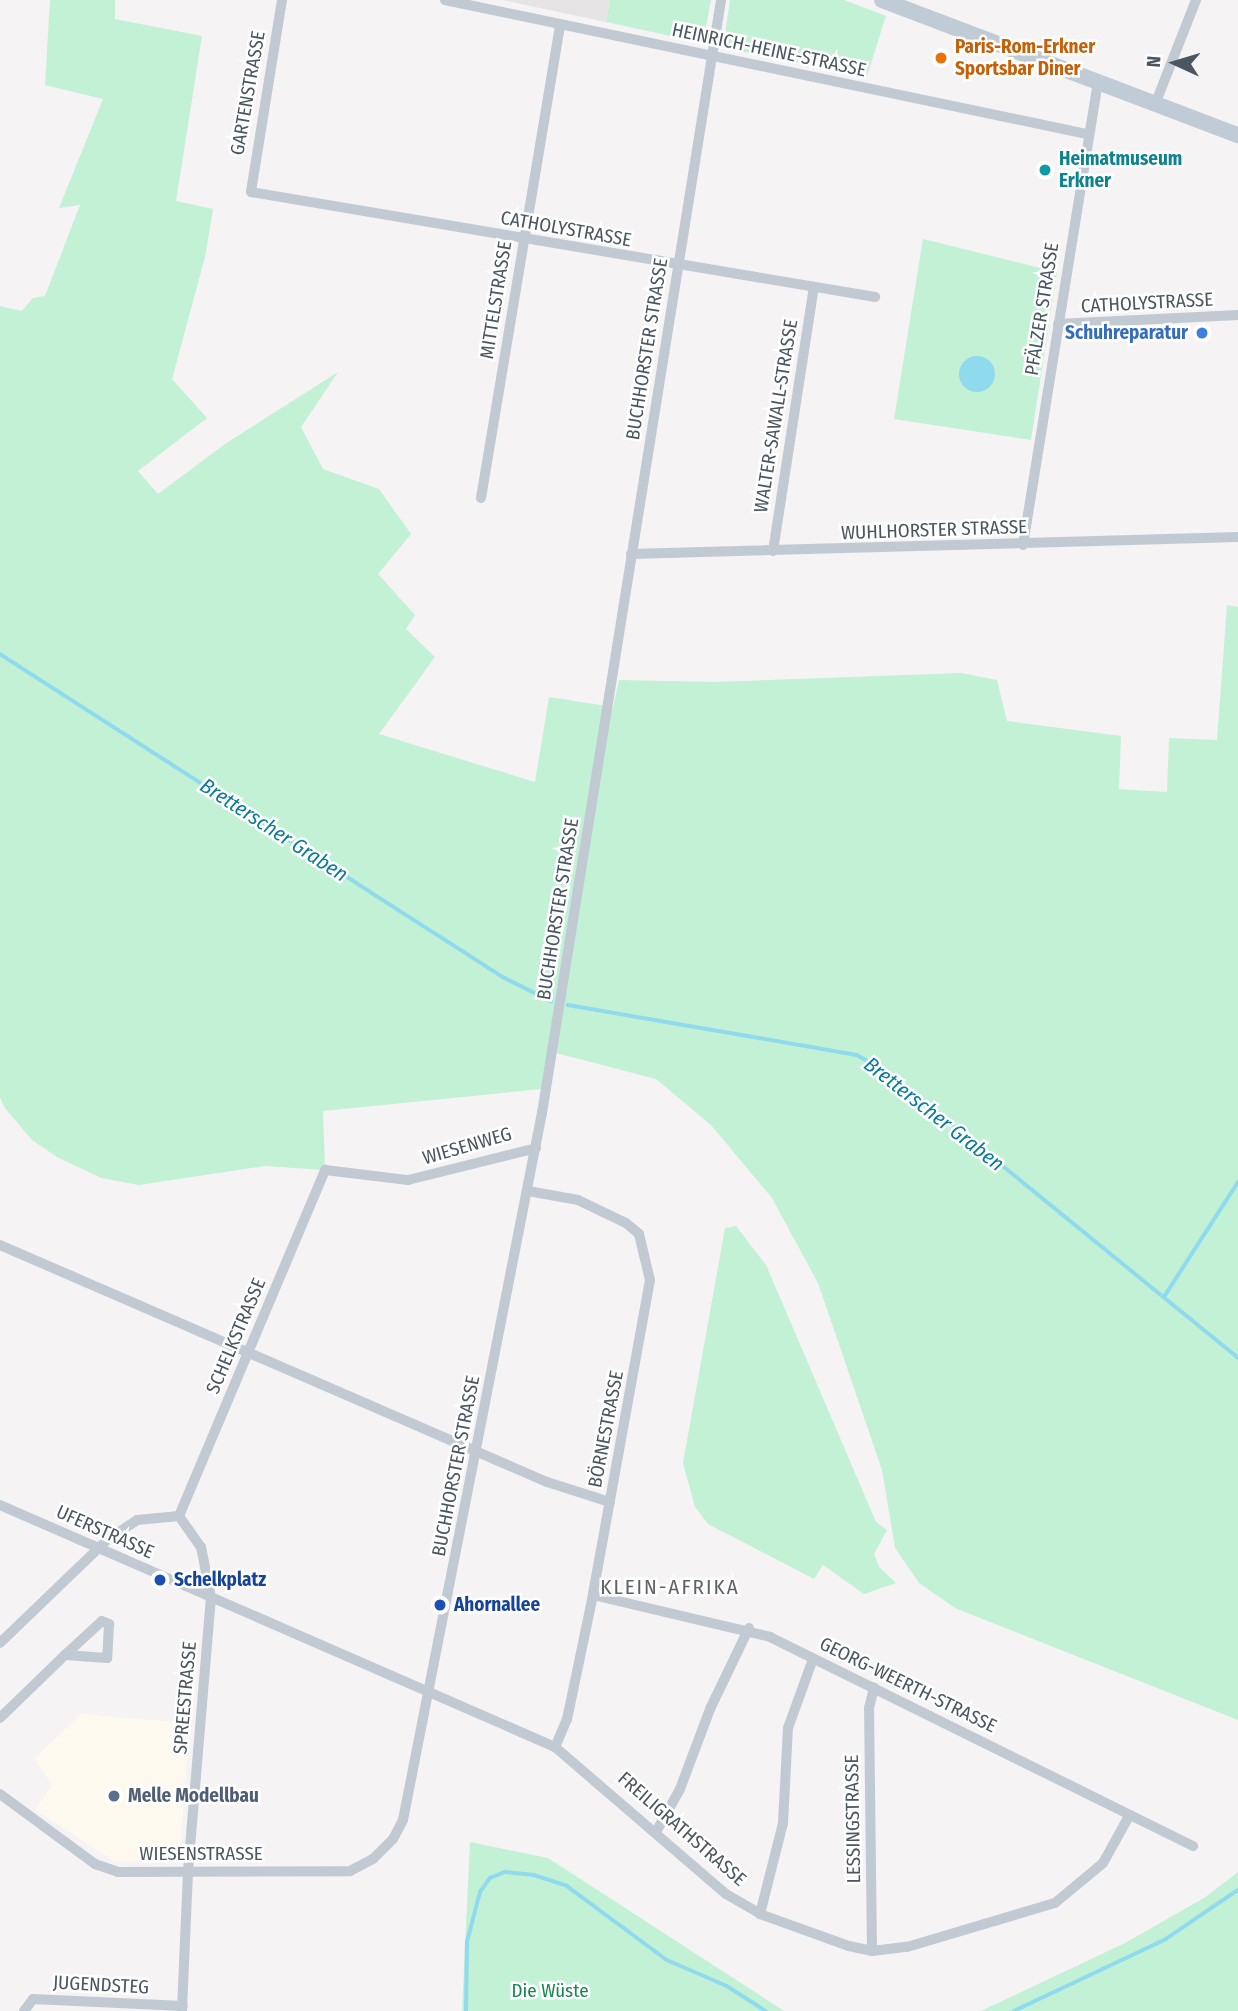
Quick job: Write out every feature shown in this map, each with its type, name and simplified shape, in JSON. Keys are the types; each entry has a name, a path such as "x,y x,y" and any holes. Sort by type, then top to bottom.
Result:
{"main road":[{"path":"882,0 1238,135"}],"street":[{"name":"GARTENSTRASSE","path":"251,192 282,0"},
{"name":"HEINRICH-HEINE-STRASSE","path":"445,0 1087,134"},
{"name":"BUCHHORSTER STRASSE","path":"403,1820 536,1148 721,0"},
{"path":"1156,102 1196,0"},
{"name":"MITTELSTRASSE","path":"481,498 560,25"},
{"name":"PFÄLZER STRASSE","path":"1023,545 1087,134 1098,80"},
{"name":"CATHOLYSTRASSE","path":"251,192 678,266 875,297"},
{"name":"WALTER-SAWALL-STRASSE","path":"773,551 814,287"},
{"name":"CATHOLYSTRASSE","path":"1058,324 1238,315"},
{"name":"WUHLHORSTER STRASSE","path":"631,554 1238,537"},
{"name":"WIESENWEG","path":"325,1170 408,1180 536,1148"},
{"name":"SCHELKSTRASSE","path":"179,1516 325,1170"},
{"name":"BÖRNESTRASSE","path":"528,1191 578,1200 605,1211 639,1234 647,1253 648,1298 593,1595 567,1719 555,1747"},
{"path":"2,1245 547,1482 610,1502"},
{"name":"UFERSTRASSE","path":"0,1505 429,1689"},
{"path":"0,1643 99,1548 137,1520 179,1516 201,1547 211,1597"},
{"name":"GEORG-WEERTH-STRASSE","path":"593,1595 749,1628 1193,1846"},
{"name":"SPREESTRASSE","path":"183,2009 188,1872 211,1597"},
{"path":"0,1718 65,1655 102,1621 109,1624 107,1658 65,1655"},
{"path":"656,1832 680,1789 710,1709 749,1628"},
{"path":"760,1914 783,1823 788,1728 813,1659"},
{"name":"LESSINGSTRASSE","path":"872,1951 869,1707 874,1688"},
{"name":"FREILIGRATHSTRASSE","path":"429,1689 555,1747 726,1894 760,1914 872,1951 907,1947 1055,1903 1103,1863 1129,1816"},
{"name":"WIESENSTRASSE","path":"0,1794 106,1870 188,1872 361,1868 393,1839 403,1820"},
{"name":"JUGENDSTEG","path":"24,2011 33,1999 183,2009"}],"shaded area":[{"path":"502,0 610,0 606,22"},
{"name":"Melle Modellbau","path":"81,1714 190,1723 179,1861 114,1861 35,1810 52,1785 34,1759"}],"green space":[{"path":"50,0 115,0 115,19 202,36 176,201 213,209 205,257 172,379 207,418 138,471 158,494 225,444 338,372 301,427 323,469 379,489 411,534 378,574 415,615 406,629 435,657 379,734 535,782 549,697 613,707 619,680 715,682 961,673 997,680 1007,721 1121,736 1119,789 1167,792 1169,738 1217,740 1227,605 1238,607 1238,1720 955,1608 919,1583 895,1548 882,1470 818,1283 772,1198 711,1125 656,1079 552,1052 541,1089 323,1111 325,1170 265,1166 139,1185 101,1178 57,1157 32,1140 4,1107 0,1097 0,306 22,311 33,298 45,296 80,205 59,208 103,99 45,85"},
{"path":"610,0 711,0 703,43 606,22"},
{"path":"730,0 844,0 886,16 867,76 723,48"},
{"path":"923,239 1057,272 1031,440 894,419"},
{"path":"736,1226 766,1265 876,1522 887,1530 874,1554 879,1567 896,1583 864,1594 823,1565 814,1579 708,1524 695,1507 683,1463 725,1228"},
{"name":"Die Wüste","path":"470,1842 548,1858 784,2011 462,2011"},
{"path":"1238,1872 1238,2011 981,2011 1125,1943 1204,1898"}],"water":[{"path":"977,356 990,361 995,374 990,387 977,392 964,387 959,374 964,361"}],"waterway":[{"name":"Bretterscher Graben","path":"0,654 503,977 551,1001"},
{"name":"Bretterscher Graben","path":"568,1005 857,1055 889,1073 1238,1358"},
{"path":"1164,1297 1238,1182"},
{"path":"466,2011 467,1942 480,1892 490,1878 506,1872 534,1875 567,1886 667,1960 727,1986 766,2011"},
{"path":"1014,2011 1166,1939 1238,1890"}],"place":[{"name":"Paris-Rom-Erkner Sportsbar Diner","path":"941,58"},
{"name":"Heimatmuseum Erkner","path":"1045,170"},
{"name":"Schuhreparatur","path":"1202,333"},
{"name":"Schelkplatz","path":"160,1580"},
{"name":"Ahornallee","path":"440,1605"},
{"name":"Melle Modellbau","path":"114,1796"}],"district":[{"name":"KLEIN-AFRIKA","path":"670,1587"}]}
